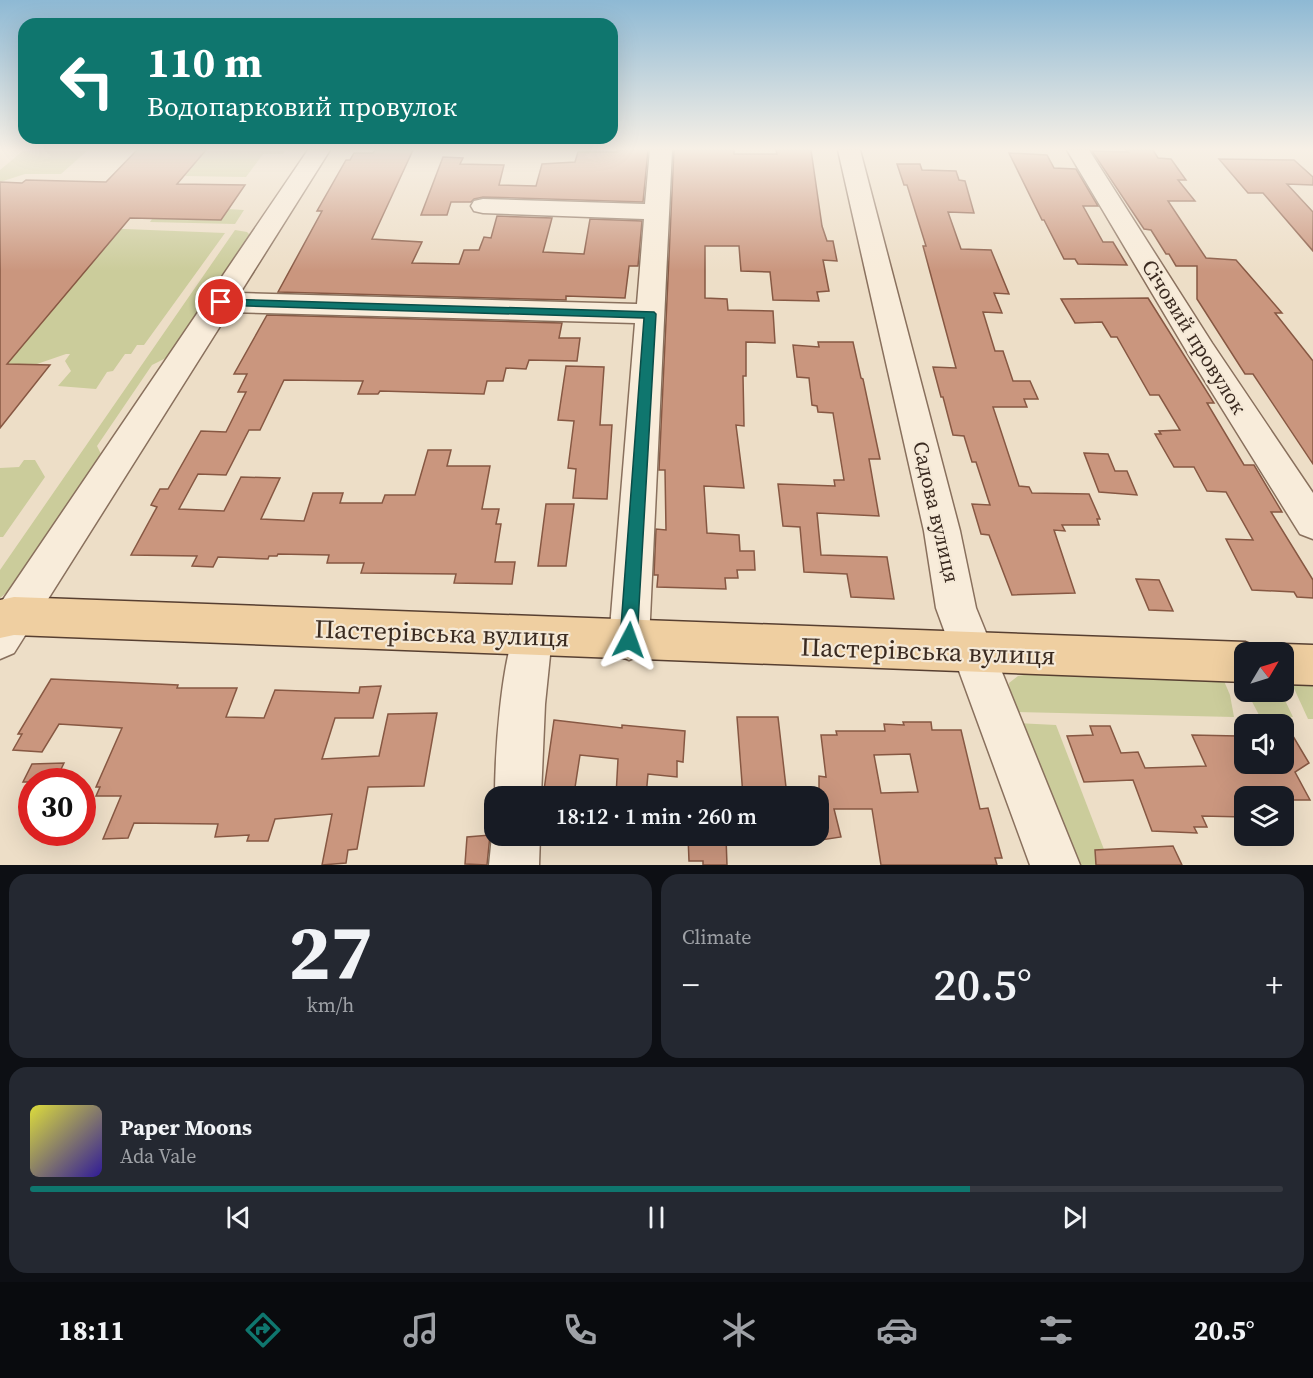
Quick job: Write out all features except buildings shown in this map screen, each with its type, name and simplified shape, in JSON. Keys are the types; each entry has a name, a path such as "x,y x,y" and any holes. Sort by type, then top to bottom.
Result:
{"main road":[{"name":"Пастерівська вулиця","path":"5,625 532,636 1234,662"},
{"path":"1294,664 1313,664"}],"street":[{"path":"5,625 293,190"},
{"path":"629,640 658,190"},
{"name":"Садова вулиця","path":"859,190 939,519 956,608 1055,865"},
{"name":"Січовий провулок","path":"1103,190 1201,350 1313,523"},
{"path":"483,206 657,212"},
{"path":"221,302 650,314"},
{"path":"519,786 523,704 532,636"},
{"path":"514,865 515,846"}],"green space":[{"path":"228,209 244,210 235,224 150,222 152,219 220,220"},
{"path":"43,228 225,233 144,345 137,345 131,354 125,354 113,371 107,372 96,389 58,386 71,371 65,361 70,354 66,354 37,364 50,365 26,395 0,407 0,257"},
{"path":"235,230 247,232 250,235 170,356 152,365 97,446 103,458 12,588 0,598 0,570"},
{"path":"24,460 35,460 45,477 3,537 0,537 0,468 19,467"},
{"path":"1029,674 1224,681 1230,695 1234,717 1012,712 1009,683 1018,676"},
{"path":"1294,684 1313,684 1313,719 1308,719"},
{"path":"1252,702 1286,702 1292,714 1258,714"},
{"path":"1016,723 1056,725 1110,865 1067,865"}],"route":[{"path":"221,302 260,305 650,314 629,640"}]}
